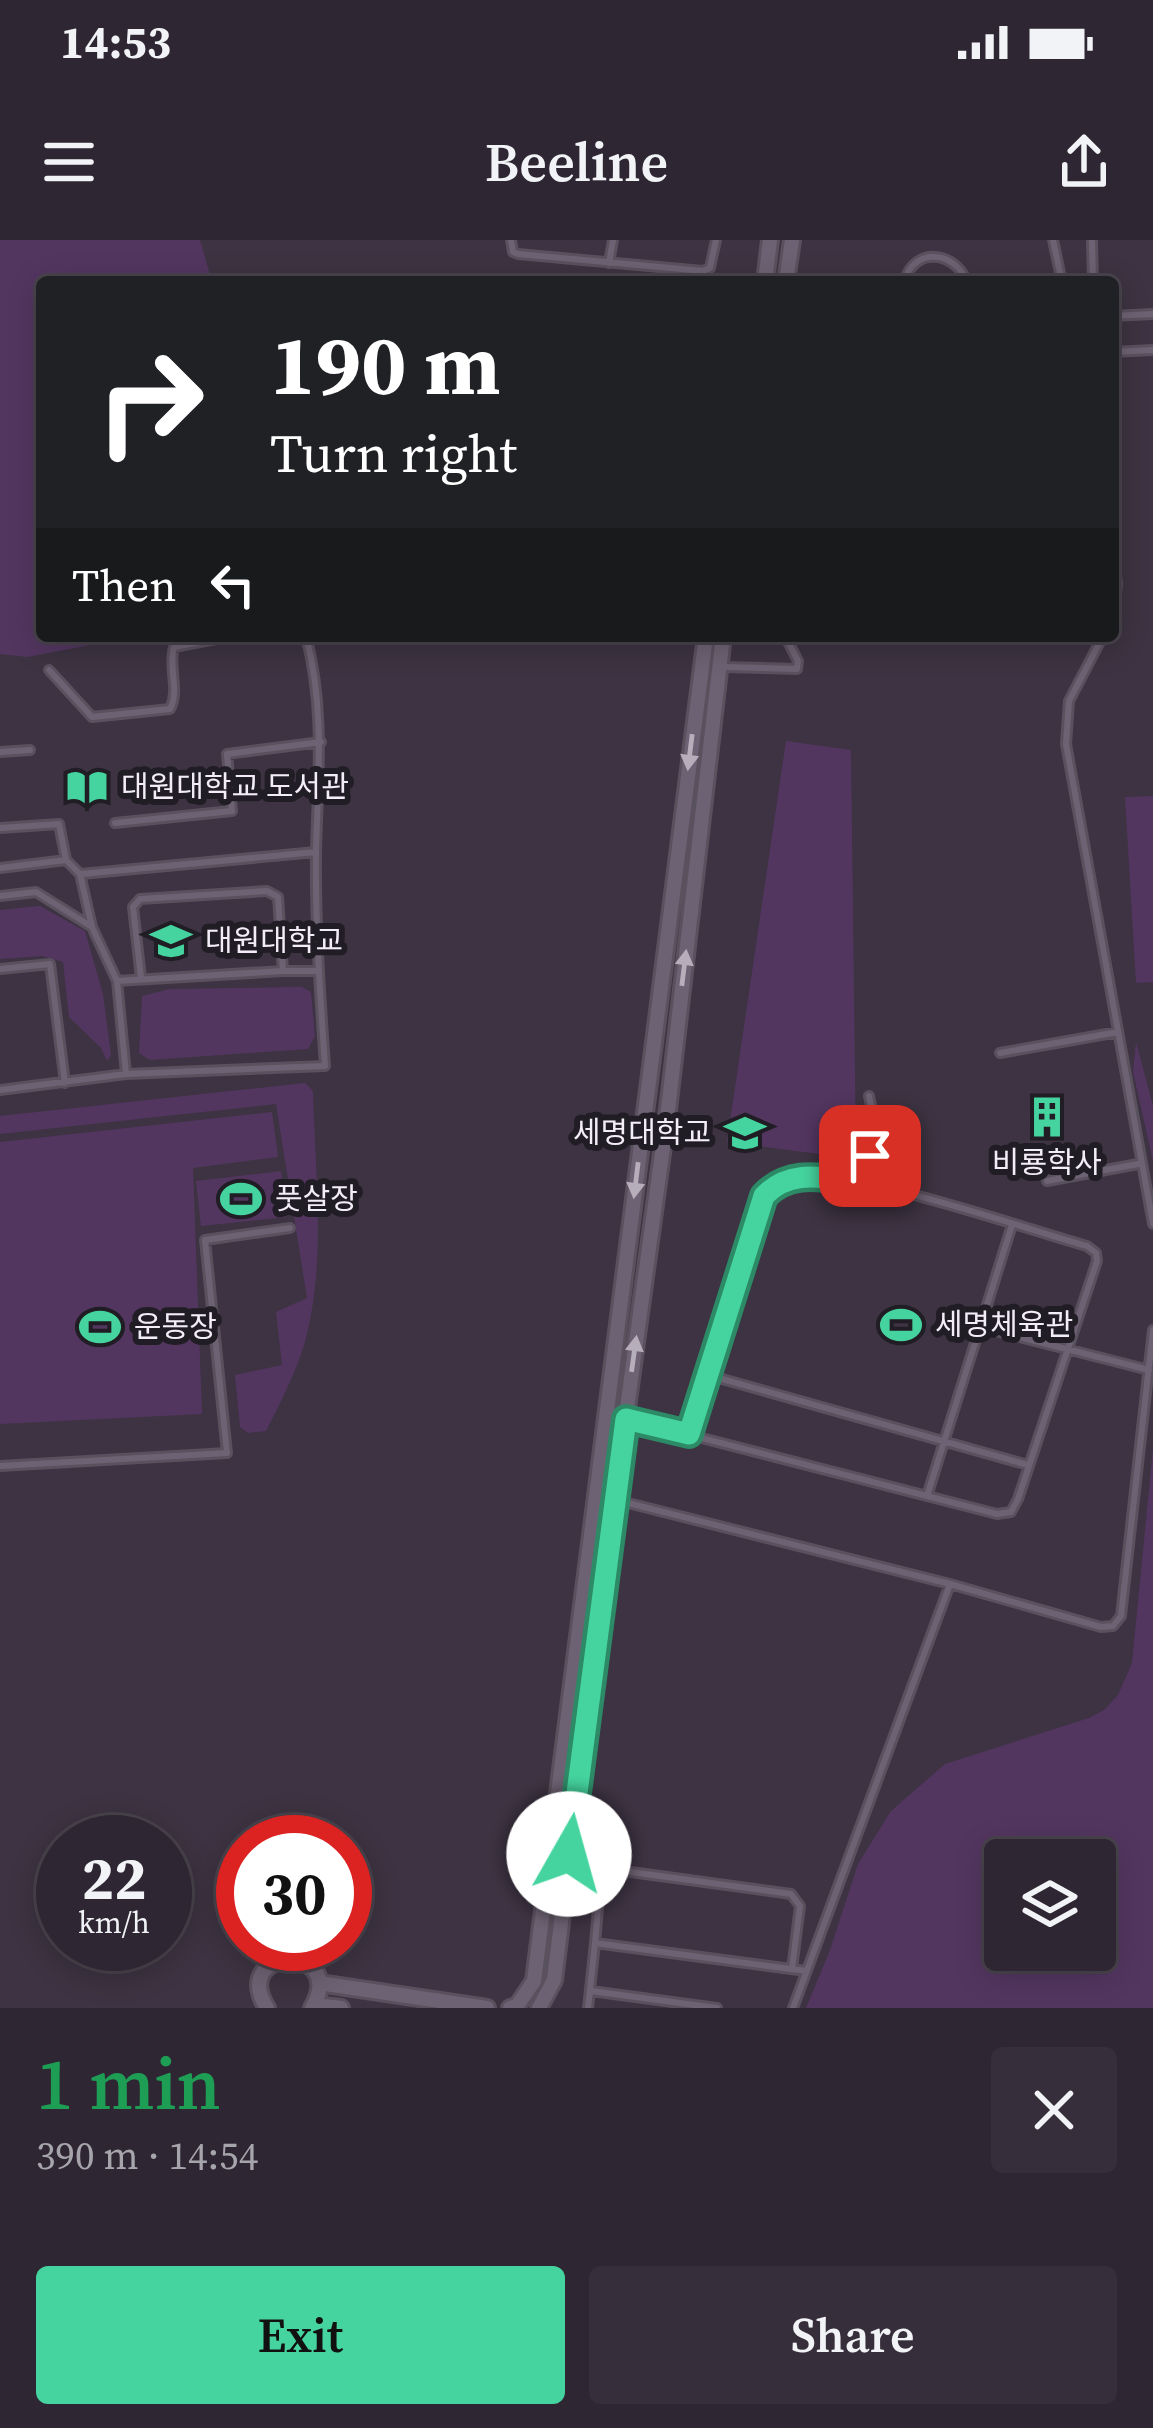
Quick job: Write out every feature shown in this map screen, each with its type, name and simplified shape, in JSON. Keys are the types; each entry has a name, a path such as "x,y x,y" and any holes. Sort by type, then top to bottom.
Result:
{"street":[{"path":"765,276 767,240 791,243 786,276"},
{"path":"510,2008 517,2006 534,1982 705,642"},
{"path":"538,2008 554,1980 722,642"},
{"path":"701,667 719,667"},
{"path":"655,1034 676,1037"},
{"path":"606,1414 626,1419"},
{"path":"579,1621 597,1626"},
{"path":"267,2008 259,1990 265,1971 281,1960 301,1960 319,1983 314,2006 340,2008"},
{"path":"319,1983 487,2008"}],"lane":[{"path":"511,240 518,254 703,271 710,268 716,240"},
{"path":"609,262 613,240"},
{"path":"1053,240 1061,276"},
{"path":"1092,240 1093,276"},
{"path":"906,276 920,260 934,256 951,259 965,276"},
{"path":"1119,316 1153,314"},
{"path":"1119,352 1153,350"},
{"path":"50,670 92,717 170,709 176,698 174,647 200,642"},
{"path":"0,1090 126,1074 325,1066 316,852 321,742 308,642"},
{"path":"719,667 796,669 798,661 788,642"},
{"path":"1100,642 1069,701 1066,744 1153,1224"},
{"path":"116,823 232,811 227,754 321,742"},
{"path":"0,752 30,750"},
{"path":"0,828 59,824 66,860 80,874 92,927 117,981 126,1074"},
{"path":"80,874 316,852"},
{"path":"0,868 66,860"},
{"path":"141,978 134,907 140,899 267,891 278,897 284,971"},
{"path":"0,896 35,892 92,927"},
{"path":"0,969 50,964 65,1083"},
{"path":"117,981 319,971"},
{"path":"1000,1053 1118,1032"},
{"path":"863,1182 876,1129 869,1096"},
{"path":"1047,1181 1139,1164"},
{"path":"626,1419 997,1514 1010,1512 1069,1349 1096,1253 1087,1246 863,1182 790,1176 764,1196 689,1434"},
{"path":"927,1496 1012,1225"},
{"path":"0,1466 227,1454 205,1240 290,1228"},
{"path":"980,1327 1149,1370"},
{"path":"615,1499 1101,1627 1113,1626 1121,1616 1153,1330"},
{"path":"708,1375 1029,1466"},
{"path":"793,2008 950,1584"},
{"path":"588,2008 602,1872 632,1872 796,1897 800,1906 792,1970"},
{"path":"595,1943 806,1971"},
{"path":"591,1991 717,2008"}],"shaded area":[{"path":"0,240 200,240 210,276 36,276 36,642 107,642 27,657 0,654"},
{"path":"786,741 851,750 856,1159 727,1142"},
{"path":"1153,796 1153,982 1136,983 1125,797"},
{"path":"40,906 85,931 103,994 111,1055 107,1061 101,1048 69,1017 63,962 42,956 0,959 0,910"},
{"path":"302,987 311,992 315,1036 308,1049 150,1060 139,1053 142,996 170,989"},
{"path":"1136,1042 1153,1106 1153,1161 1133,1072"},
{"path":"305,1083 313,1091 317,1186 311,1314 296,1367 266,1431 248,1433 240,1427 235,1375 282,1365 276,1312 307,1298 276,1104 0,1134 0,1116"},
{"name":"운동장","path":"272,1112 278,1157 193,1168 202,1414 0,1424 0,1142"},
{"name":"풋살장","path":"281,1171 286,1217 201,1226 196,1181"},
{"path":"1153,1449 1153,2008 806,2008 858,1864 891,1811 945,1764 1089,1718 1118,1695 1132,1663"}],"place":[{"name":"대원대학교 도서관","path":"87,787"},
{"name":"대원대학교","path":"171,941"},
{"name":"비룡학사","path":"1047,1117"},
{"name":"세명대학교","path":"745,1133"},
{"name":"풋살장","path":"241,1199"},
{"name":"세명체육관","path":"901,1325"},
{"name":"운동장","path":"100,1327"}],"route":[{"path":"569,1854 626,1419 689,1434 764,1196 790,1176 863,1182 870,1156"}]}
